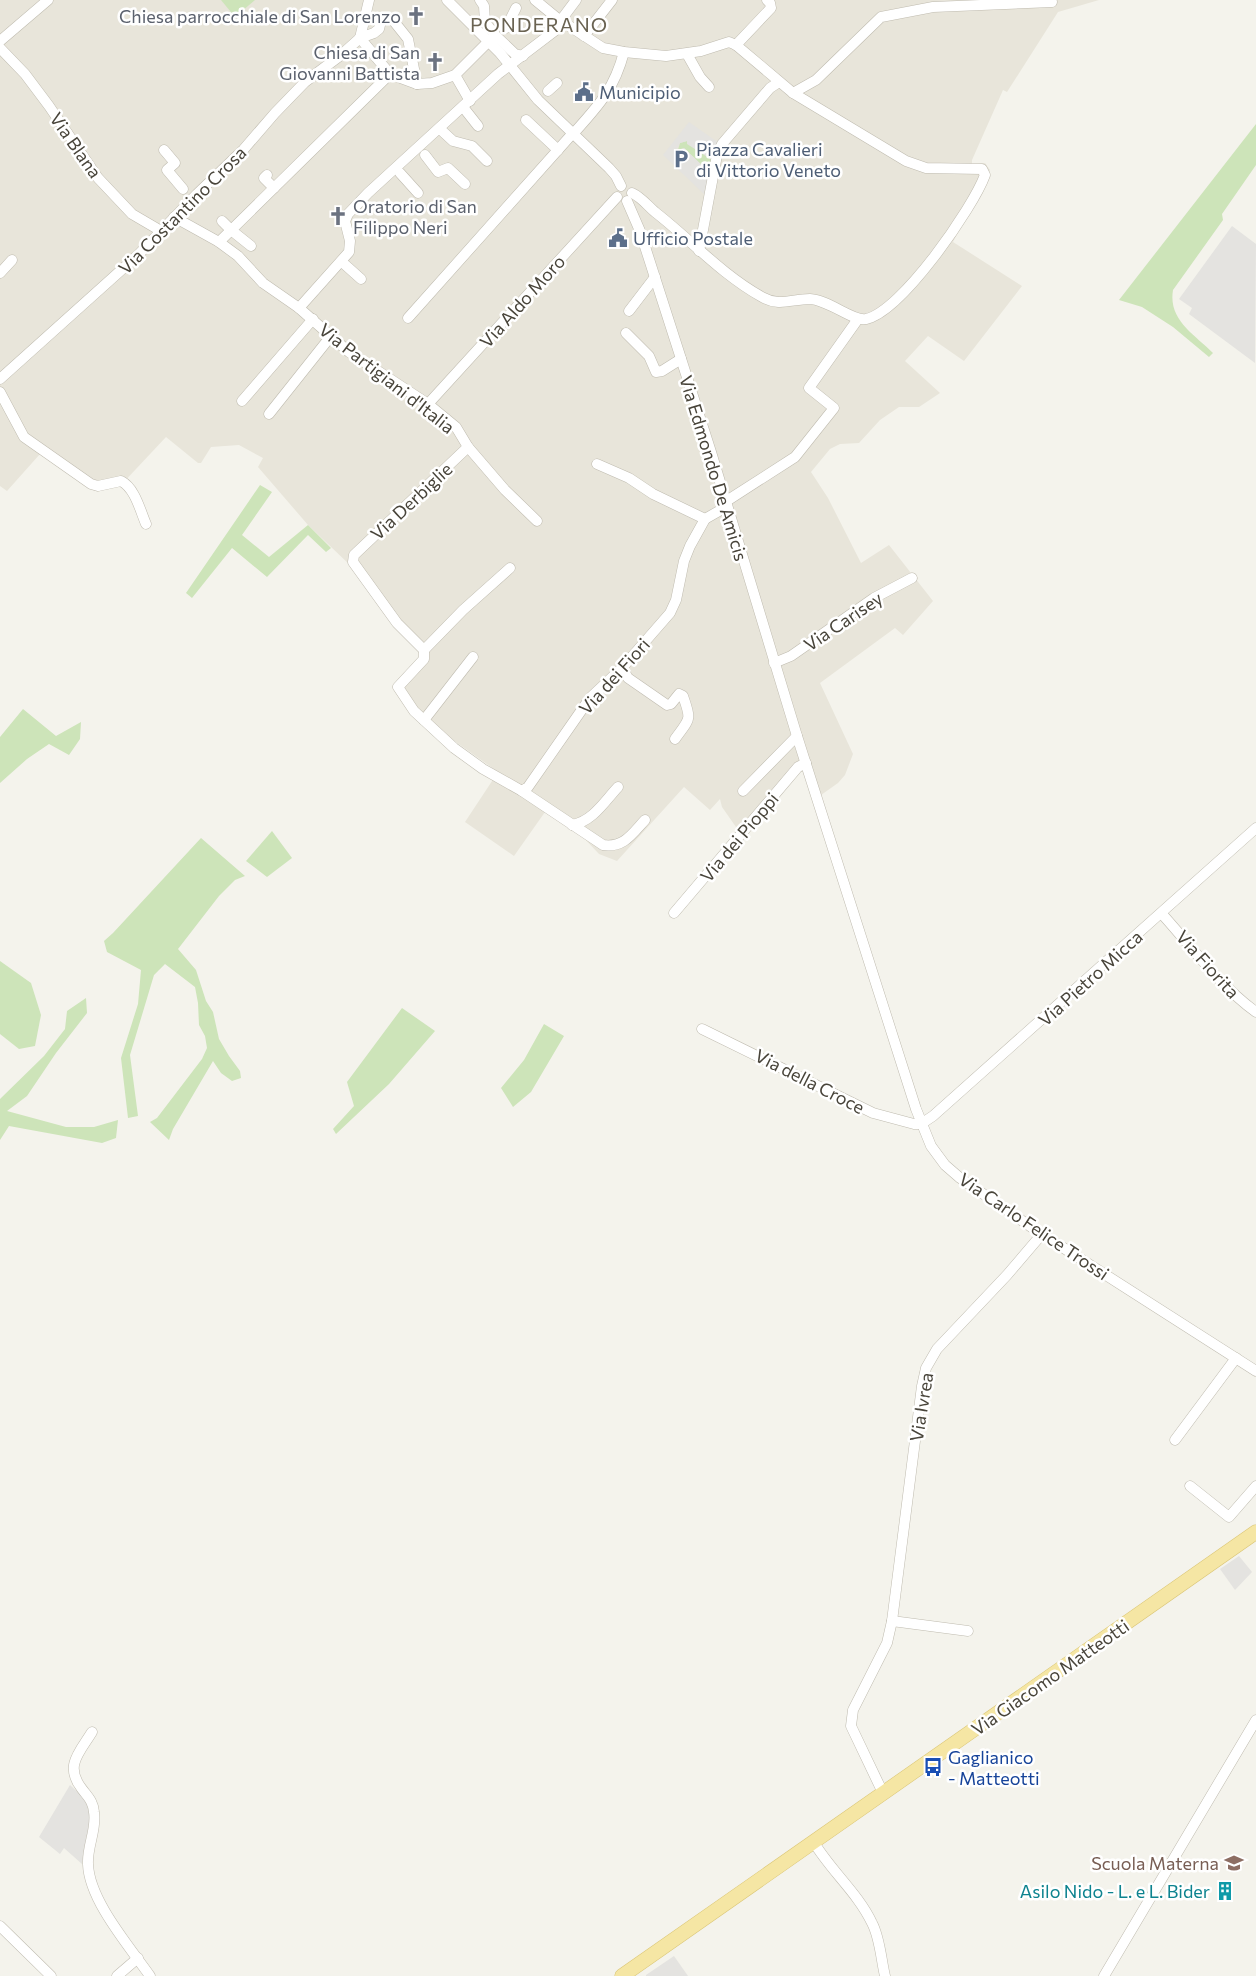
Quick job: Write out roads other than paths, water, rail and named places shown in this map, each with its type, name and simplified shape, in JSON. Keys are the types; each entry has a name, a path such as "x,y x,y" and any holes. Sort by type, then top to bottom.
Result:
{"main road":[{"name":"Via Giacomo Matteotti","path":"622,1976 1256,1532"}],"street":[{"path":"0,47 48,0"},
{"path":"369,0 360,38 390,74 417,84 432,83 455,75 497,35 516,8"},
{"path":"447,0 471,24 497,35 510,65 543,96 573,134 616,176 621,186"},
{"path":"480,0 484,6 485,22 515,54 523,56"},
{"path":"535,0 563,22 603,48 666,56 701,51 729,42 736,45 793,93 906,162 926,168 982,168 985,175 946,242 925,269 909,287 881,311 865,320 858,319 841,309 820,301 809,299 784,303 762,298 699,252 669,222 629,197 626,186 621,186"},
{"path":"299,308 349,252 350,241 345,221 348,214 421,151 440,129 498,74 523,56 563,22 576,0"},
{"path":"584,36 612,0"},
{"path":"736,45 771,8 767,0"},
{"path":"793,93 816,80 881,17 933,7 1052,2"},
{"name":"Via Costantino Crosa","path":"2,373 106,285 174,217 188,194 243,150 298,88 360,38 379,29 381,21 392,19 408,39 417,84"},
{"name":"Via Blana","path":"0,47 44,100 98,178 132,214 161,231"},
{"path":"408,318 603,101 619,71 624,52"},
{"path":"687,54 709,87"},
{"path":"219,242 390,74"},
{"path":"455,75 478,126"},
{"path":"699,252 715,162 722,144 770,88 779,82"},
{"path":"543,96 557,83"},
{"path":"526,120 558,150"},
{"path":"440,129 453,141 472,146 487,161"},
{"path":"164,150 175,163 167,170 188,194"},
{"path":"421,151 438,172 448,168 465,184"},
{"path":"398,170 418,193"},
{"path":"267,175 264,178 274,188"},
{"path":"621,186 616,192 617,197 621,201 629,197"},
{"name":"Via Aldo Moro","path":"428,404 617,197"},
{"name":"Via Edmondo De Amicis","path":"629,197 681,359 774,663 832,842"},
{"name":"Via Partigiani d'Italia","path":"174,217 219,242 238,256 263,284 313,319 349,352 428,404 456,427 468,447 506,490 537,521"},
{"path":"222,221 230,230 251,246"},
{"path":"0,273 12,260"},
{"path":"342,262 361,279"},
{"path":"629,311 655,277"},
{"path":"242,401 313,319"},
{"path":"597,464 629,478 654,494 705,519 795,457 834,408 809,388 858,319"},
{"path":"626,333 649,356 656,372 662,371 681,359"},
{"path":"269,414 331,336"},
{"path":"0,392 24,437 91,484 98,486 122,481 126,483 133,493 146,524"},
{"name":"Via Derbiglie","path":"424,650 397,623 353,562 354,555 468,447"},
{"name":"Via dei Fiori","path":"522,791 528,787 590,698 622,668 670,613 676,600 684,561 705,519"},
{"path":"510,568 463,610 424,650 424,659 398,687 414,711 454,748 483,769 522,791 603,844 613,846 623,843 645,820"},
{"name":"Via Carisey","path":"774,663 791,656 874,598 912,578"},
{"path":"424,720 473,657"},
{"path":"622,668 628,678 667,705 671,704 679,694 684,696 690,714 689,719 675,739"},
{"path":"743,791 797,736"},
{"name":"Via dei Pioppi","path":"674,913 798,767 806,764"},
{"path":"572,825 583,823 592,816 618,787"},
{"name":"Via Pietro Micca","path":"921,1124 933,1116 1162,914 1256,828"},
{"name":"Via Carlo Felice Trossi","path":"832,842 921,1124 931,1146 945,1165 960,1178 1042,1234 1256,1371"},
{"name":"Via Fiorita","path":"1162,914 1228,988 1244,1004 1256,1012"},
{"name":"Via della Croce","path":"702,1029 873,1113 904,1122 921,1124"},
{"name":"Via Ivrea","path":"883,1793 851,1726 853,1710 887,1643 892,1622 922,1386 926,1368 936,1348 1007,1275 1042,1234"},
{"path":"1175,1440 1236,1358"},
{"path":"1190,1486 1229,1517 1253,1490"},
{"path":"1253,1490 1256,1503"},
{"path":"892,1622 968,1631"},
{"path":"1104,1976 1256,1720"},
{"path":"92,1732 74,1759 72,1771 81,1788 92,1800 95,1812 95,1822 88,1850 89,1876 92,1888 106,1913 150,1976"},
{"path":"813,1841 825,1861 864,1909 873,1924 885,1976"},
{"path":"0,1926 51,1976"},
{"path":"117,1976 138,1958"}],"place":[{"name":"Chiesa parrocchiale di San Lorenzo","path":"416,16"},
{"name":"Chiesa di San Giovanni Battista","path":"435,62"},
{"name":"Municipio","path":"584,92"},
{"name":"Piazza Cavalieri di Vittorio Veneto","path":"681,159"},
{"name":"Oratorio di San Filippo Neri","path":"338,216"},
{"name":"Ufficio Postale","path":"618,238"},
{"name":"Gaglianico - Matteotti","path":"933,1767"},
{"name":"Scuola Materna","path":"1234,1863"},
{"name":"Asilo Nido - L. e L. Bider","path":"1225,1891"}],"district":[{"name":"PONDERANO","path":"539,24"}]}
